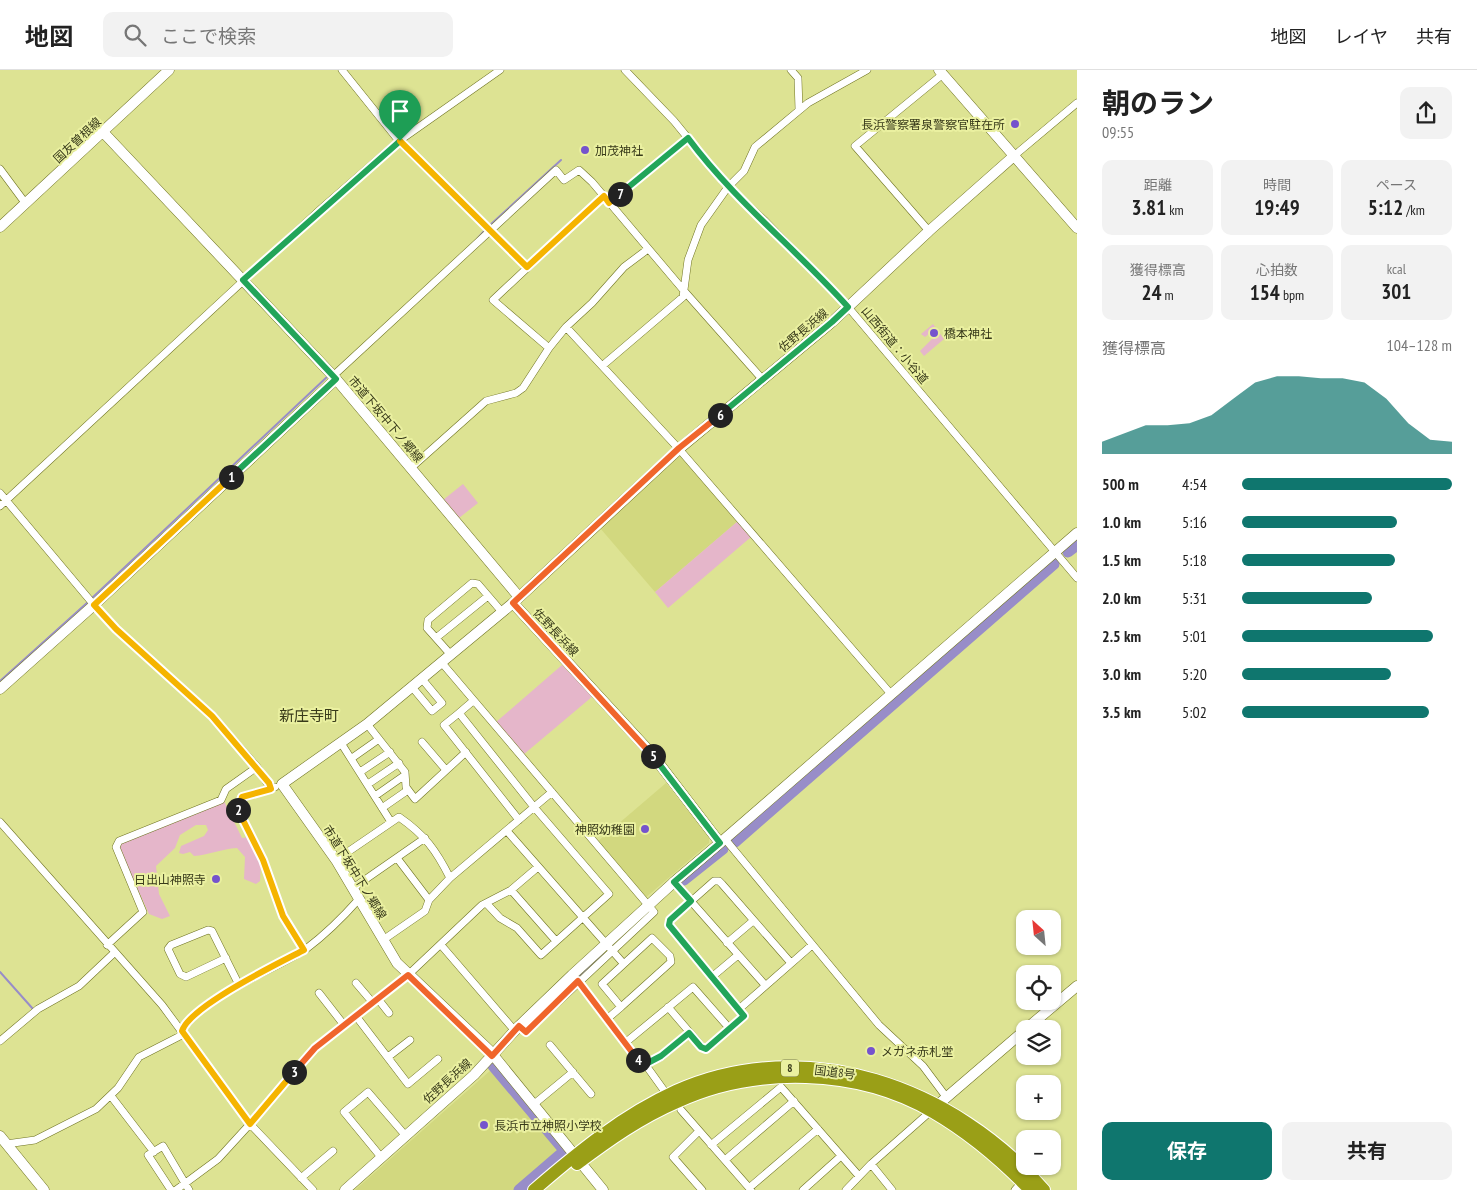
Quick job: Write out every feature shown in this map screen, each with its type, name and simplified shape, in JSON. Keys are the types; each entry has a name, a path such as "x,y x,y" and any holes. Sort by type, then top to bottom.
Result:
{"highway":[{"name":"国道8号","path":"534,1190 623,1120 677,1091 703,1081 761,1070 822,1069 866,1076 894,1085 939,1104 977,1130 1044,1190"},
{"name":"国道8号","path":"939,1104 993,1154 1022,1188"},
{"name":"国道8号","path":"546,1190 577,1158"}],"street":[{"name":"国友曽根線","path":"0,227 169,70"},
{"path":"342,70 400,141 527,267"},
{"path":"0,506 243,280 400,141 500,70"},
{"name":"山西街道：小谷道","path":"625,70 688,138 728,187 765,221 848,307 1077,578"},
{"path":"792,70 798,78 799,110"},
{"path":"602,366 683,297 688,260 701,225 728,187 744,171 755,147 799,110 866,70"},
{"path":"929,230 855,146 941,72 1077,228"},
{"path":"1015,155 1077,103"},
{"name":"市道下坂中下ノ郷線","path":"104,132 332,375 412,468 516,600"},
{"path":"609,203 688,138"},
{"name":"佐野長浜線","path":"345,1190 651,908 674,882 723,841 651,753 516,600 679,448 763,380 848,307 929,230 1015,155"},
{"path":"0,169 26,204"},
{"path":"0,689 332,375 556,170 564,180 579,170 604,196 763,380"},
{"path":"549,348 494,300 604,196"},
{"path":"412,468 486,401 523,388 549,348 566,327 624,267 648,249"},
{"path":"566,327 679,448 891,694"},
{"path":"0,493 91,602 116,629 212,716 257,767 271,789"},
{"path":"939,1104 923,1066 878,1024 723,841 1077,533"},
{"path":"451,655 427,628 428,620 448,602 472,584 478,584 502,612"},
{"path":"436,638 488,596"},
{"path":"304,950 283,916 263,860 237,808 242,797 282,784 342,743 368,724 516,600"},
{"path":"442,662 651,908"},
{"path":"412,687 432,711 442,703 422,679"},
{"path":"473,700 444,724 519,820"},
{"path":"459,713 534,807 608,894 540,955 517,928 500,918 487,904"},
{"path":"368,724 399,764 405,775 408,790 415,799 466,752"},
{"path":"352,758 380,739"},
{"path":"422,742 446,770"},
{"path":"342,743 391,822"},
{"path":"360,772 390,752"},
{"path":"368,784 399,764"},
{"path":"107,945 143,912 116,847 119,840 221,800 226,789 257,767"},
{"path":"375,796 405,775"},
{"name":"市道下坂中下ノ郷線","path":"282,784 336,860 383,940 408,975 492,1056 602,1190"},
{"path":"382,808 408,790"},
{"path":"383,940 425,911 429,900 450,878 552,792"},
{"path":"336,860 399,817 425,838 436,851 450,878"},
{"path":"0,822 162,1005 250,1124 313,1190"},
{"path":"506,831 623,963"},
{"path":"353,888 425,838"},
{"path":"397,858 429,900"},
{"path":"176,1190 184,1182 218,1158 250,1124 305,1058 408,975 442,945 482,905 511,890 538,867"},
{"path":"668,1007 701,1047 706,1049 744,1016 713,976 669,925 670,920 714,881 718,881 791,963"},
{"path":"674,882 765,985"},
{"path":"511,890 556,941"},
{"path":"3,1140 35,1140 96,1109 118,1088 139,1058 180,1036 183,1026 195,1014 240,985 304,950 336,924 359,899"},
{"path":"727,943 753,921"},
{"path":"226,958 186,976 180,974 168,949 171,945 208,930 212,931 226,958 240,985"},
{"path":"607,1019 621,1007 672,960 652,938 602,984 621,1007"},
{"path":"442,945 520,1029"},
{"path":"739,1009 812,945"},
{"path":"0,1041 38,1009 78,986 99,970 114,953"},
{"path":"713,976 738,955"},
{"path":"575,978 642,1066 661,1056 689,1033"},
{"path":"356,983 389,1013"},
{"path":"1037,1020 1077,986"},
{"path":"626,1044 693,988 730,1029"},
{"path":"319,993 344,1025"},
{"path":"356,1016 408,1084 438,1058"},
{"path":"846,1190 871,1164 1016,1038"},
{"path":"388,1057 410,1040"},
{"path":"550,1045 591,1094"},
{"path":"645,1064 663,1089"},
{"path":"533,1105 573,1072"},
{"path":"711,1145 778,1088 784,1089 859,1176"},
{"path":"381,1157 344,1112 368,1092 405,1135"},
{"path":"111,1096 154,1152"},
{"path":"725,1160 794,1101"},
{"path":"681,1110 750,1189 818,1129"},
{"path":"699,1132 674,1154 674,1157 702,1190"},
{"path":"3,1140 44,1190"},
{"path":"171,1190 148,1155 163,1146 189,1190"},
{"path":"301,1178 333,1151"},
{"path":"803,1190 841,1156"},
{"path":"871,1164 892,1190"}],"shaded area":[{"path":"933,324 944,339 924,356 920,351 937,334 934,330 925,337 921,334"},
{"path":"679,454 738,521 655,592 600,528"},
{"path":"463,484 478,503 459,518 443,500"},
{"path":"738,521 751,537 668,608 655,592"},
{"path":"562,665 593,696 523,755 496,722"},
{"path":"666,783 709,837 709,843 644,899 597,842"},
{"path":"224,801 242,838 249,837 261,864 260,881 256,884 244,879 245,857 237,848 194,856 190,852 179,853 181,846 204,836 208,830 206,825 196,825 180,835 175,848 156,866 159,894 170,916 162,919 149,914 119,848 121,842"},
{"name":"長浜市立神照小学校","path":"492,1069 561,1149 560,1153 516,1190 355,1190"}],"waterway":[{"path":"489,226 561,160"},
{"path":"477,239 486,229"},
{"path":"91,599 328,376"},
{"path":"1068,552 1077,545"},
{"path":"735,842 1054,564"},
{"path":"0,681 88,602"},
{"path":"684,880 723,849"},
{"path":"525,1027 600,956"},
{"path":"0,972 33,1009"},
{"path":"493,1066 563,1149 562,1153 519,1190"}],"place":[{"name":"長浜警察署泉警察官駐在所","path":"1015,124"},
{"name":"加茂神社","path":"585,150"},
{"name":"橋本神社","path":"934,333"},
{"name":"神照幼稚園","path":"645,829"},
{"name":"日出山神照寺","path":"216,879"},
{"name":"メガネ赤札堂","path":"871,1051"},
{"name":"長浜市立神照小学校","path":"484,1125"}],"district":[{"name":"新庄寺町","path":"309,715"}],"route":[{"path":"688,138 728,187 765,221 848,307 763,380 679,448 513,603 651,753 720,843 674,882 691,901 670,920 669,924 744,1016 706,1049 701,1047 689,1033 661,1056 642,1066 578,981 526,1032 519,1026 492,1056 488,1050 408,975 315,1048 250,1124 182,1031 183,1026 195,1014 241,984 304,950 283,916 263,860 237,808 242,797 271,789 269,783 257,767 212,716 116,629 94,605 336,379 243,280 322,208 400,141 527,267 604,196 609,203 688,138"}]}
